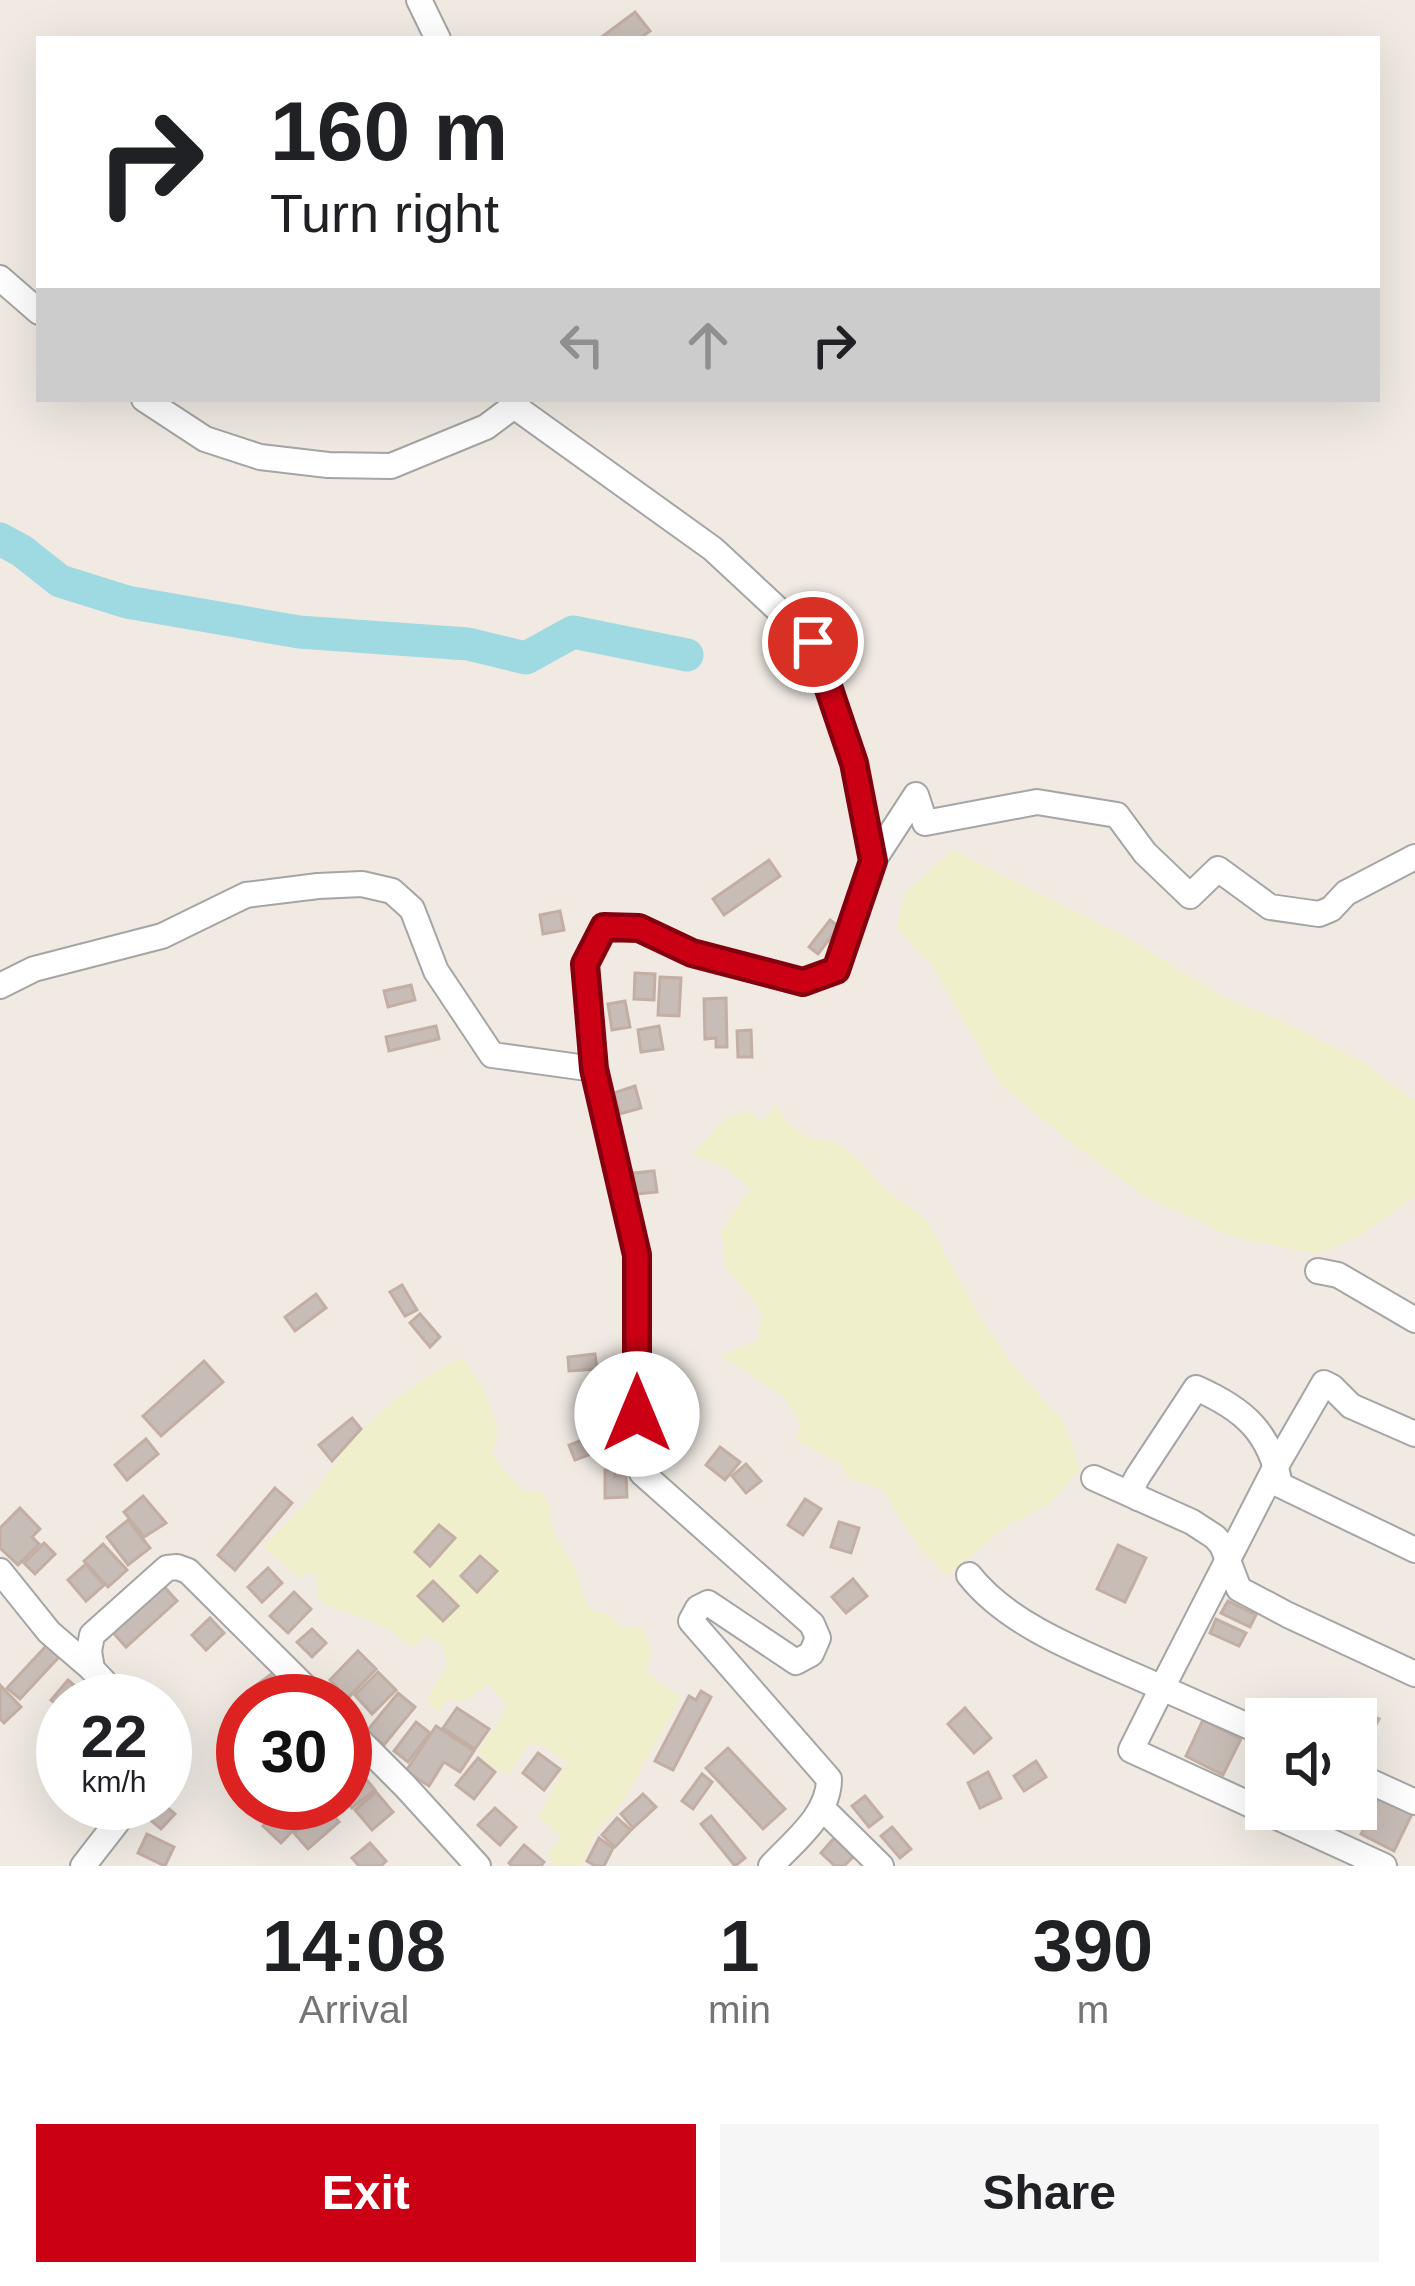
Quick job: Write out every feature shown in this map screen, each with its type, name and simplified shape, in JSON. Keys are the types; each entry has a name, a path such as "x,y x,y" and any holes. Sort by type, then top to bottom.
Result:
{"street":[{"path":"419,0 437,36"},
{"path":"0,278 36,309"},
{"path":"149,402 206,439 260,457 391,466 486,427 513,402 713,549 813,642 854,763 873,861"},
{"path":"771,1866 823,1809 829,1780 691,1621 698,1608 708,1603 796,1662 811,1654 818,1638 812,1624 642,1473 637,1454 637,1255 594,1069 585,964 604,927 639,928 692,953 803,982 836,970 873,861 916,795 925,823 1036,802 1118,815 1145,853 1190,896 1218,869 1270,908 1318,914 1331,909 1346,893 1415,857"},
{"path":"0,986 34,969 162,936 246,896 362,884 392,891 412,909 436,971 491,1055 594,1069"},
{"path":"1318,1271 1338,1275 1415,1320"},
{"path":"1384,1866 1131,1750 1276,1466 1324,1383 1351,1406 1415,1434"},
{"path":"1138,1498 1132,1487 1196,1388 1254,1424 1271,1450 1280,1485 1289,1492 1415,1550"},
{"path":"1094,1478 1192,1522 1215,1538 1239,1588 1288,1616 1415,1674"},
{"path":"92,1669 92,1635 167,1568 177,1568 188,1571 293,1674"},
{"path":"0,1571 31,1612 97,1674"},
{"path":"969,1575 996,1605 1033,1629 1245,1725"},
{"path":"372,1753 478,1866"},
{"path":"1377,1785 1415,1802"},
{"path":"823,1809 881,1866"},
{"path":"83,1866 111,1830"}],"green space":[{"path":"952,850 1135,942 1222,996 1363,1062 1415,1102 1415,1196 1358,1237 1318,1254 1233,1237 1148,1198 1070,1142 1001,1085 931,964 897,929 904,894"},
{"path":"776,1104 788,1123 805,1136 839,1144 885,1189 926,1219 979,1315 1014,1367 1063,1421 1072,1444 1080,1470 1049,1504 1008,1525 947,1576 919,1547 885,1490 848,1479 841,1464 797,1441 800,1423 783,1396 721,1356 758,1340 762,1311 726,1267 721,1231 750,1189 726,1167 691,1155 726,1118 750,1112 763,1121"},
{"path":"462,1358 483,1387 498,1430 493,1456 524,1492 539,1492 549,1504 552,1529 575,1568 587,1606 610,1615 623,1627 642,1628 651,1650 646,1672 681,1697 624,1800 595,1833 582,1866 554,1866 548,1854 562,1837 539,1817 567,1761 529,1744 508,1775 490,1765 478,1751 506,1705 488,1683 464,1702 447,1699 439,1713 426,1701 447,1666 443,1645 425,1636 413,1648 368,1619 328,1606 317,1595 318,1576 307,1572 300,1579 263,1547 305,1504 353,1438 396,1399"}],"building":[{"path":"635,12 650,31 643,36 603,36"},
{"path":"769,860 780,876 724,915 713,899"},
{"path":"560,911 564,930 543,934 540,915"},
{"path":"830,920 839,927 818,954 809,947"},
{"path":"635,973 655,974 654,1000 634,999"},
{"path":"660,977 681,978 679,1016 658,1015"},
{"path":"411,985 415,1000 388,1007 384,991"},
{"path":"726,998 727,1047 716,1047 716,1038 705,1039 704,999"},
{"path":"625,1001 630,1027 612,1030 608,1004"},
{"path":"436,1026 439,1039 389,1051 386,1037"},
{"path":"659,1026 663,1049 641,1052 638,1030"},
{"path":"751,1030 752,1057 738,1057 737,1031"},
{"path":"635,1086 641,1108 620,1114 614,1093"},
{"path":"654,1171 657,1192 636,1194 633,1173"},
{"path":"402,1285 417,1310 405,1316 390,1292"},
{"path":"316,1294 326,1308 295,1331 285,1317"},
{"path":"420,1314 440,1337 430,1347 410,1323"},
{"path":"595,1354 597,1369 569,1371 568,1357"},
{"path":"204,1361 223,1382 161,1436 143,1416"},
{"path":"673,1370 678,1391 648,1399 643,1378"},
{"path":"681,1395 687,1410 664,1421 657,1406"},
{"path":"352,1418 361,1429 332,1461 319,1445"},
{"path":"593,1436 599,1451 575,1460 569,1445"},
{"path":"146,1439 158,1454 127,1480 115,1465"},
{"path":"720,1447 740,1462 725,1480 706,1465"},
{"path":"746,1464 761,1481 746,1493 732,1476"},
{"path":"605,1470 626,1475 627,1497 605,1498"},
{"path":"275,1488 292,1503 235,1570 218,1555"},
{"path":"143,1496 166,1523 144,1537 124,1512"},
{"path":"805,1499 821,1509 803,1535 788,1525"},
{"path":"20,1508 40,1529 32,1537 39,1544 18,1565 0,1548 0,1528"},
{"path":"128,1520 150,1548 128,1565 107,1537"},
{"path":"839,1522 859,1528 851,1553 831,1547"},
{"path":"439,1525 455,1538 430,1566 415,1552"},
{"path":"44,1543 55,1554 35,1574 24,1563"},
{"path":"103,1544 127,1570 108,1587 84,1561"},
{"path":"1118,1545 1146,1558 1125,1602 1097,1589"},
{"path":"480,1556 497,1571 477,1592 461,1576"},
{"path":"86,1564 104,1585 86,1601 68,1580"},
{"path":"268,1568 282,1583 262,1602 248,1587"},
{"path":"853,1579 867,1596 846,1613 832,1597"},
{"path":"433,1581 458,1606 443,1621 418,1596"},
{"path":"161,1583 177,1601 126,1647 110,1629"},
{"path":"294,1592 311,1609 288,1633 270,1616"},
{"path":"1228,1601 1256,1615 1250,1627 1221,1613"},
{"path":"210,1618 224,1633 206,1650 192,1635"},
{"path":"1216,1619 1246,1633 1239,1646 1210,1633"},
{"path":"312,1629 326,1643 312,1657 297,1642"},
{"path":"47,1645 59,1657 43,1674 36,1674 36,1682 20,1699 7,1688"},
{"path":"358,1651 376,1669 371,1674 336,1674"},
{"path":"378,1672 396,1690 372,1714 372,1678"},
{"path":"0,1685 21,1707 4,1723 0,1719"},
{"path":"701,1691 711,1697 673,1770 655,1761 689,1696 696,1700"},
{"path":"398,1693 415,1707 384,1745 372,1735 372,1725"},
{"path":"457,1708 489,1729 475,1749 443,1728"},
{"path":"965,1708 991,1738 974,1753 948,1724"},
{"path":"1203,1720 1241,1739 1223,1775 1186,1756"},
{"path":"416,1722 430,1733 408,1762 394,1751"},
{"path":"436,1726 474,1751 460,1772 444,1762 429,1786 406,1771"},
{"path":"728,1748 785,1809 763,1829 706,1768"},
{"path":"538,1753 560,1769 544,1790 523,1773"},
{"path":"478,1758 495,1772 474,1799 456,1785"},
{"path":"1036,1761 1046,1777 1024,1791 1014,1776"},
{"path":"988,1772 1001,1798 980,1808 968,1783"},
{"path":"702,1774 712,1782 693,1809 682,1801"},
{"path":"376,1792 393,1812 372,1830 372,1795"},
{"path":"643,1794 656,1807 633,1828 621,1814"},
{"path":"1380,1795 1413,1812 1394,1851 1361,1834 1377,1830"},
{"path":"865,1796 882,1817 869,1827 852,1806"},
{"path":"495,1808 516,1827 500,1845 478,1825"},
{"path":"711,1816 745,1858 735,1866 701,1824"},
{"path":"617,1818 631,1830 615,1847 602,1835"},
{"path":"892,1827 911,1849 900,1858 881,1836"},
{"path":"267,1830 293,1830 281,1843"},
{"path":"297,1830 330,1830 308,1849 294,1833"},
{"path":"147,1834 174,1847 165,1866 138,1853"},
{"path":"836,1836 856,1854 844,1866 835,1866 821,1853"},
{"path":"599,1838 613,1848 604,1866 587,1861"},
{"path":"370,1843 386,1861 381,1866 359,1866 352,1858"},
{"path":"524,1845 544,1862 541,1866 509,1863"}],"waterway":[{"path":"0,539 60,581 127,602 299,632 468,644 526,658 573,632 687,655"}],"route":[{"path":"637,1414 637,1255 594,1069 585,964 604,927 639,928 692,953 803,982 836,970 873,861 854,763 813,642"}]}
